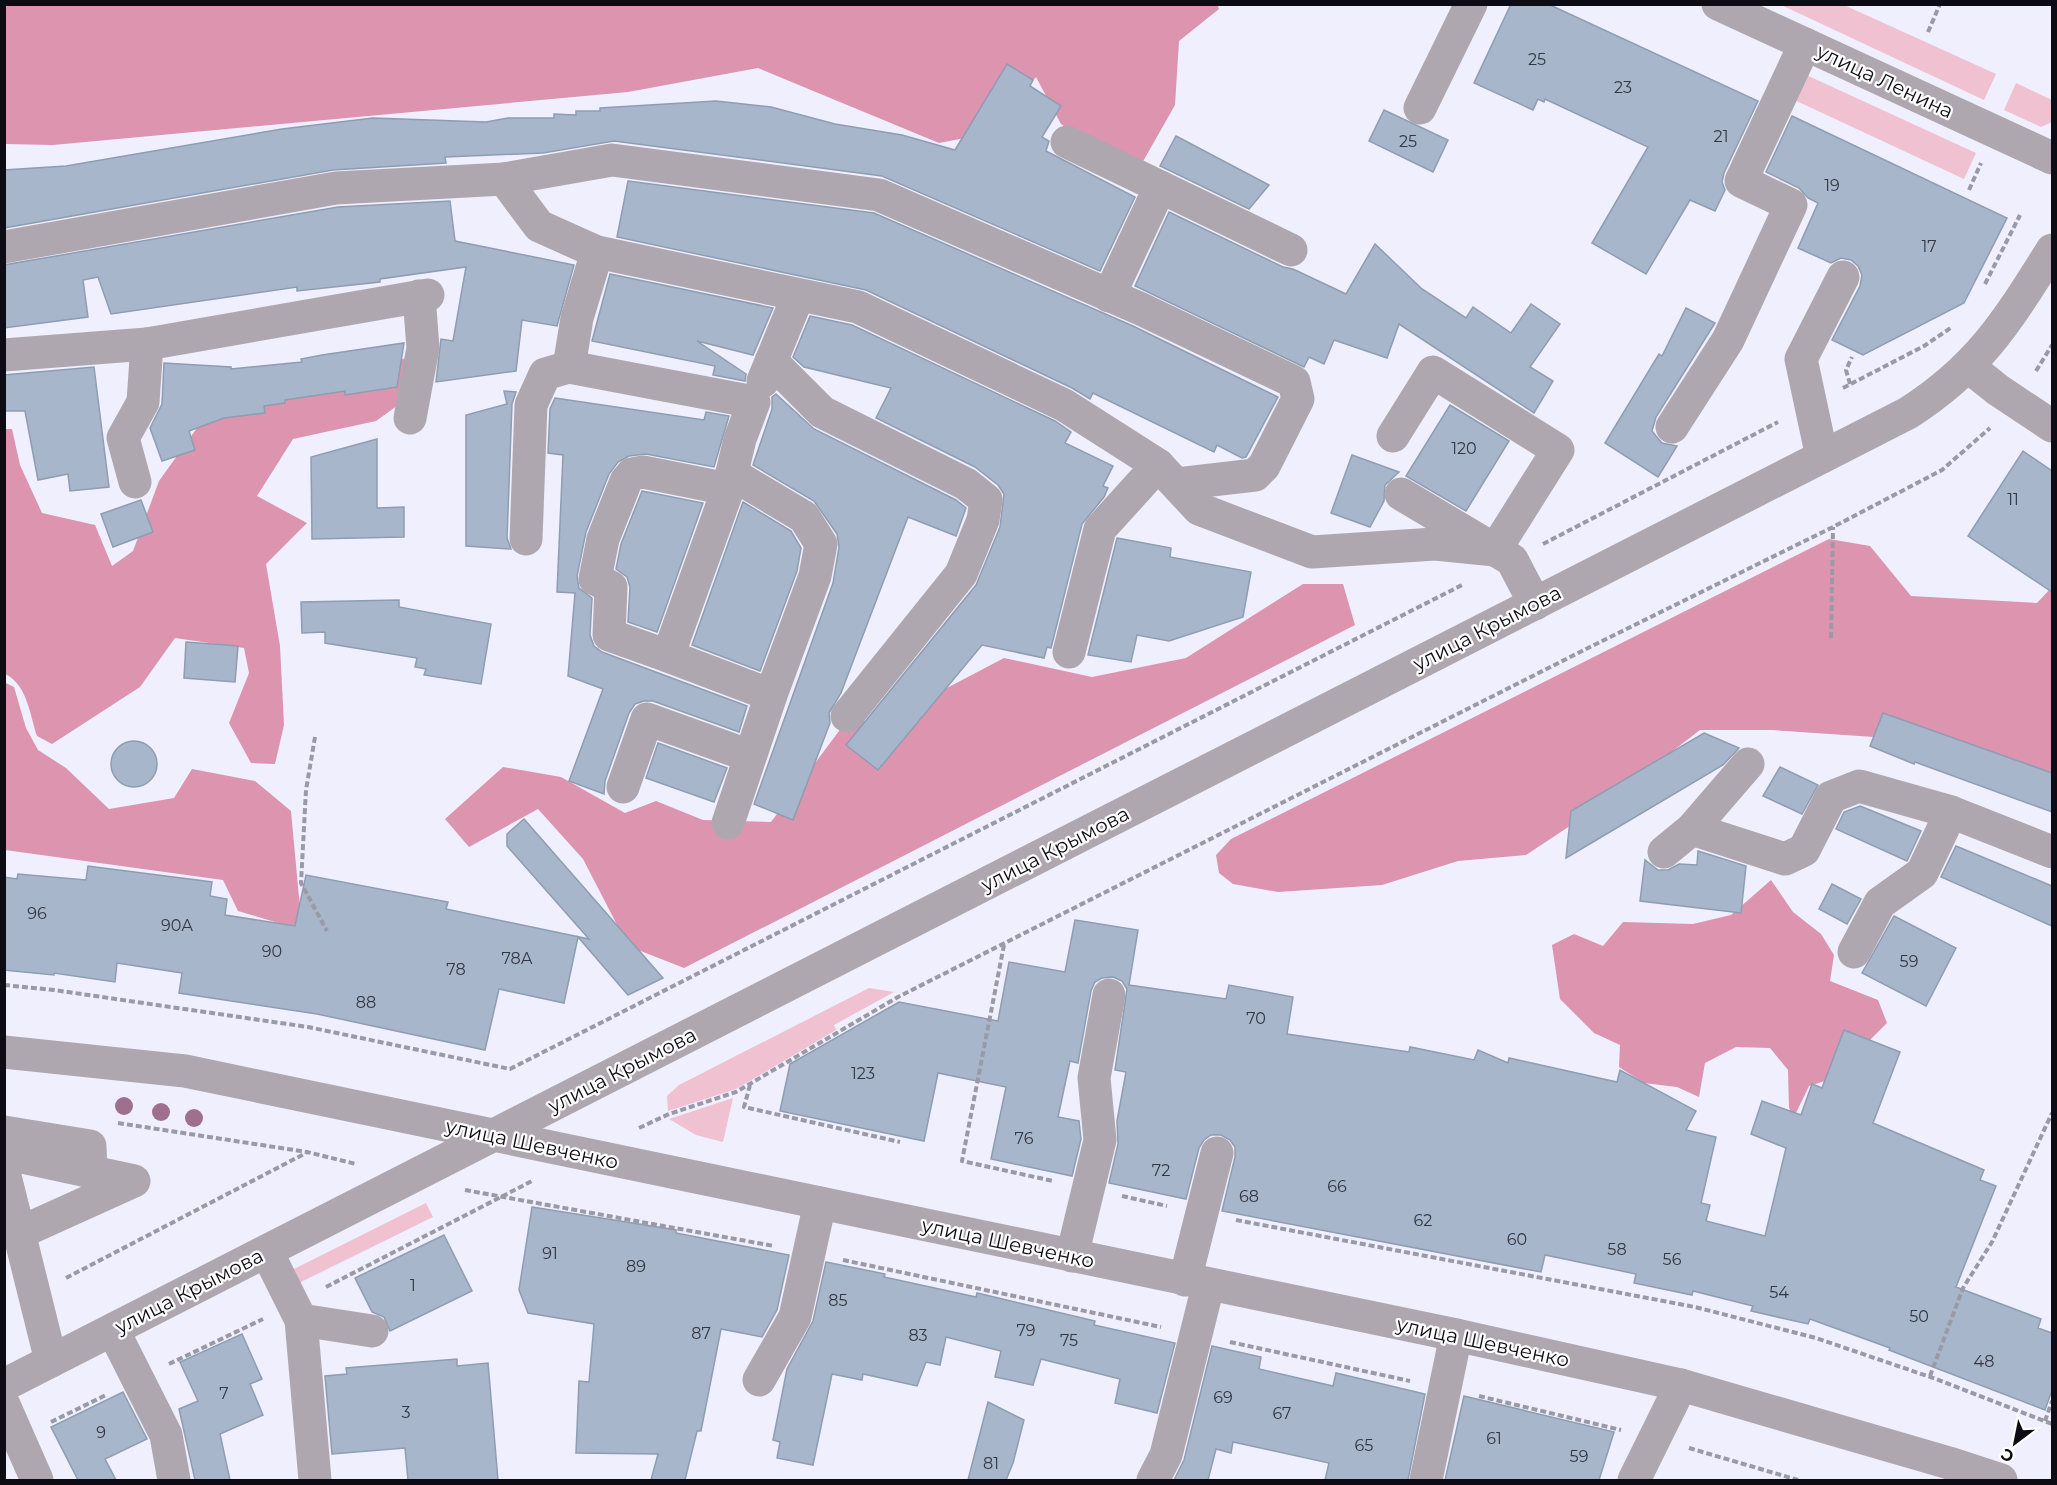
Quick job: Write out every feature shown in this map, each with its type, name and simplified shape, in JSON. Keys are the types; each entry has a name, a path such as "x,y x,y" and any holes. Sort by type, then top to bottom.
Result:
{"street":[{"path":"1420,108 1471,4"},
{"name":"улица Ленина","path":"1718,4 2052,158"},
{"path":"1672,427 1728,340 1791,205 1741,181 1805,44"},
{"path":"1066,142 1291,250"},
{"path":"4,247 336,188 504,179 612,160 879,195 1288,378 1294,382 1297,389 1298,399 1264,466 1255,475 1167,475 1100,529 1069,652"},
{"path":"504,179 539,226 597,252 858,307 1064,405 1167,475 1199,508 1312,552 1435,544 1503,555"},
{"path":"1109,296 1160,187"},
{"name":"улица Крымова","path":"4,1385 1908,413 1941,392 1969,367 1996,336 2052,249"},
{"path":"569,367 578,318 597,252"},
{"path":"1822,457 1801,359 1843,277"},
{"path":"4,355 147,344 424,296 423,348 410,418"},
{"path":"668,656 730,482 740,439 798,296"},
{"path":"135,482 123,438 143,402 147,344"},
{"path":"771,361 822,411 966,484 986,500 983,520 961,573 847,716"},
{"path":"526,539 531,405 545,375 569,367 754,402"},
{"path":"1969,367 2052,426"},
{"path":"1393,436 1433,372 1558,450 1503,555"},
{"path":"728,824 771,695 815,576 822,544 804,517 730,482 643,472 633,474 626,480 603,539 596,579 611,587 609,635 771,695"},
{"path":"1401,494 1503,555 1535,604"},
{"path":"623,787 647,719 750,756"},
{"path":"1664,852 1692,829 1748,764"},
{"path":"1692,829 1785,858 1804,850 1831,797 1859,786 1951,812 2052,852"},
{"path":"1854,952 1880,903 1922,873 1951,812"},
{"path":"1072,1256 1100,1140 1094,1078 1109,995"},
{"name":"улица Шевченко","path":"4,1052 184,1071 1196,1283 1456,1335 1682,1385 1946,1472 2001,1480"},
{"path":"4,1132 90,1146 91,1173"},
{"path":"4,1153 134,1181 20,1233"},
{"path":"1153,1480 1166,1455 1196,1335 1196,1283 1202,1213 1217,1153"},
{"path":"4,1172 51,1361"},
{"path":"759,1380 795,1317 820,1203"},
{"path":"267,1252 297,1312 315,1480"},
{"path":"297,1312 372,1331"},
{"path":"113,1330 166,1435 174,1480"},
{"path":"1426,1480 1456,1335"},
{"path":"1634,1480 1682,1385"},
{"path":"4,1405 37,1480"}],"path":[{"path":"1928,32 1940,4"},
{"path":"1969,189 1984,158"},
{"path":"1983,287 2019,215"},
{"path":"4,985 54,990 308,1027 510,1069 1503,555 1850,385 1924,346 1962,320"},
{"path":"637,1129 669,1114 736,1092 897,997 1588,648 1833,527 1942,470 1970,448 2017,402 2052,345"},
{"path":"1850,385 1846,370 1852,357"},
{"path":"1831,638 1833,527"},
{"path":"315,737 306,790 301,883 327,931"},
{"path":"1004,944 962,1161 1202,1213 1695,1307 1816,1338 1930,1377 2052,1424"},
{"path":"750,1084 744,1107 900,1142"},
{"path":"1930,1377 1963,1288 1992,1242 2052,1113"},
{"path":"35,1294 307,1152 109,1122"},
{"path":"18,1437 138,1379 297,1312 498,1198 536,1179"},
{"path":"498,1198 678,1227 983,1288 1567,1416 1798,1480"},
{"path":"2045,1421 2052,1401"}],"shaded area":[{"path":"1217,4 1219,9 1179,41 1175,105 1141,165 1113,159 1061,124 1036,77 991,133 939,143 758,68 628,92 53,145 5,144 5,5"},
{"path":"1779,4 1844,5 1996,74 1984,100"},
{"path":"1802,73 1976,153 1964,179 1790,98"},
{"path":"2016,83 2052,100 2052,122 2041,127 2004,110"},
{"path":"425,358 419,390 376,421 293,439 257,496 307,523 266,564 280,646 284,725 275,764 251,763 229,723 249,673 244,648 175,638 140,687 52,744 37,736 23,692 5,674 5,429 12,429 20,465 42,513 95,525 112,566 133,551 159,481 212,407 351,361"},
{"path":"1829,539 1870,546 1911,596 2037,603 2052,587 2052,790 1987,768 1874,737 1772,730 1700,730 1606,802 1526,855 1458,861 1382,885 1278,892 1233,884 1219,873 1216,855 1231,839"},
{"path":"1303,584 1343,584 1355,625 684,968 628,946 583,859 538,809 469,847 445,819 503,767 561,777 625,813 656,801 703,820 771,822 842,727 907,709 1004,658 1092,677 1186,658"},
{"path":"4,682 14,687 26,728 38,750 66,768 109,809 174,798 192,769 255,781 291,811 302,930 238,911 223,880 5,850"},
{"path":"1771,880 1793,912 1821,934 1834,955 1830,981 1878,1000 1887,1023 1831,1079 1809,1086 1793,1119 1789,1107 1788,1070 1770,1048 1736,1047 1705,1063 1699,1097 1677,1087 1644,1083 1619,1067 1620,1045 1594,1033 1560,999 1552,945 1574,934 1603,946 1623,922 1693,924 1731,915"},
{"path":"869,988 894,992 834,1025 836,1030 736,1089 668,1111 667,1096 679,1085"},
{"path":"733,1098 723,1142 696,1135 669,1119"},
{"path":"426,1203 433,1217 299,1283 292,1270"}],"building":[{"path":"1511,4 1548,4 1758,101 1724,173 1722,182 1725,190 1715,211 1690,200 1646,274 1592,243 1648,147 1545,99 1544,102 1538,99 1533,110 1474,83"},
{"path":"1007,64 1033,80 1030,86 1061,106 1042,137 1049,141 1046,151 1135,197 1100,271 882,176 614,141 543,153 445,157 446,163 333,170 4,228 4,170 66,166 282,129 373,118 486,122 508,118 554,118 554,114 576,115 576,111 600,111 600,108 716,101 771,107 835,124 902,135 955,150"},
{"path":"1384,110 1448,140 1433,172 1369,141"},
{"path":"1792,116 2007,218 1964,303 1863,355 1832,340 1860,286 1862,275 1858,266 1851,260 1841,258 1831,263 1798,248 1818,203 1808,198 1799,188 1766,172"},
{"path":"1176,136 1269,185 1249,209 1160,166"},
{"path":"628,181 874,213 1133,326 1278,397 1246,457 1242,458 1217,445 1214,452 1093,393 1090,399 1072,388 866,290 617,237"},
{"path":"450,201 455,241 574,265 557,326 522,320 516,371 436,382 441,339 453,341 466,267 380,279 380,282 297,291 297,287 111,314 98,277 83,280 88,317 4,328 4,265 338,207"},
{"path":"1169,212 1283,267 1293,269 1346,294 1375,244 1422,289 1466,318 1473,307 1511,333 1531,304 1560,324 1530,367 1553,381 1534,413 1399,324 1387,358 1334,340 1324,364 1309,357 1304,367 1135,286"},
{"path":"610,274 773,308 753,355 697,341 746,374 745,381 713,375 715,366 592,341"},
{"path":"1686,308 1715,323 1656,417 1652,431 1662,443 1677,446 1658,477 1605,443 1659,354 1662,356"},
{"path":"810,316 852,325 1055,421 1071,432 1065,443 1113,466 1103,486 1108,488 1104,497 1082,524 1051,648 1047,647 1044,658 982,645 878,770 846,745 976,585 1000,527 1004,494 998,485 975,467 876,418 891,388 804,367 793,357"},
{"path":"404,343 397,387 345,395 345,391 285,400 285,403 264,406 265,413 224,418 189,431 195,450 162,461 150,428 162,404 164,363 231,367 231,369 302,362 301,359 322,355"},
{"path":"94,367 109,487 70,491 68,474 38,480 25,411 4,411 4,375"},
{"path":"504,391 516,392 512,404 507,538 511,549 466,546 466,415 507,404"},
{"path":"776,394 814,429 956,500 966,508 956,536 908,517 841,693 829,713 830,723 793,820 754,804 833,583 839,547 837,534 814,501 753,465 772,409 772,397"},
{"path":"555,398 704,420 706,412 729,416 714,467 646,454 629,456 618,462 609,474 586,532 577,576 579,588 592,598 590,635 594,646 602,652 747,706 739,732 653,701 635,704 629,713 605,781 604,794 569,781 603,689 568,676 575,593 557,592 563,455 548,453 550,409"},
{"path":"1450,405 1509,441 1466,511 1406,476"},
{"path":"377,439 377,508 404,507 404,537 312,539 311,457"},
{"path":"2023,451 2052,471 2052,592 1968,536"},
{"path":"1352,455 1399,472 1385,485 1384,501 1370,527 1331,513"},
{"path":"642,491 703,503 657,632 628,622 630,587 627,577 616,569 621,544"},
{"path":"141,500 153,532 113,547 101,514"},
{"path":"743,502 791,531 801,548 797,571 760,671 692,645"},
{"path":"1117,538 1171,548 1170,557 1251,572 1243,617 1169,641 1137,635 1131,662 1088,655"},
{"path":"399,600 399,607 491,624 481,684 424,675 426,669 415,667 417,658 325,643 325,632 302,633 301,602"},
{"path":"186,642 238,646 235,682 184,678"},
{"path":"1883,713 2052,773 2052,812 1915,762 1914,764 1870,746"},
{"path":"1704,733 1739,748 1723,765 1566,858 1571,811"},
{"path":"134,741 150,748 157,764 150,780 134,787 118,780 111,764 118,748"},
{"path":"658,743 727,768 714,802 646,778"},
{"path":"1780,767 1818,785 1802,814 1763,796"},
{"path":"1860,806 1921,831 1907,861 1836,829 1844,812"},
{"path":"524,819 663,978 628,995 578,937 564,1003 499,989 485,1050 317,1014 179,993 182,973 117,963 115,982 54,973 54,975 4,970 4,877 17,879 18,874 86,880 88,866 212,882 210,896 227,899 225,915 295,926 306,875 448,902 446,909 589,939 507,846 507,834"},
{"path":"1956,846 2052,886 2052,926 1941,877"},
{"path":"1698,851 1746,866 1741,913 1640,901 1645,860 1658,870 1668,870 1679,864 1697,865"},
{"path":"1832,884 1861,899 1847,924 1819,909"},
{"path":"1894,916 1956,948 1926,1006 1862,973"},
{"path":"1075,920 1138,930 1129,985 1226,999 1229,985 1293,997 1287,1034 1409,1052 1410,1047 1474,1060 1478,1050 1508,1063 1509,1058 1617,1082 1620,1070 1696,1111 1686,1130 1716,1137 1701,1203 1710,1205 1706,1221 1765,1236 1786,1148 1751,1134 1762,1101 1801,1115 1812,1084 1822,1088 1844,1030 1900,1052 1873,1123 1984,1170 1980,1180 1996,1186 1956,1287 2041,1319 2038,1328 2052,1333 2052,1390 2045,1410 1889,1350 1890,1348 1810,1319 1808,1324 1751,1311 1753,1306 1693,1291 1692,1295 1634,1283 1636,1274 1545,1255 1541,1272 1222,1211 1235,1157 1235,1147 1230,1140 1221,1135 1211,1135 1199,1148 1186,1199 1109,1183 1118,1144 1117,1121 1126,1072 1115,1070 1127,989 1122,981 1113,977 1102,978 1095,982 1091,991 1078,1063 1070,1061 1058,1117 1079,1121 1081,1139 1072,1176 991,1159 1006,1087 938,1073 924,1141 780,1111 790,1064 899,1002 998,1021 1009,962 1065,972"},
{"path":"532,1207 676,1230 676,1233 789,1255 777,1310 762,1337 721,1329 701,1431 697,1431 685,1480 651,1480 658,1454 576,1453 579,1381 589,1382 594,1324 528,1313 519,1290"},
{"path":"444,1235 472,1291 390,1331 384,1317 372,1312 355,1278"},
{"path":"826,1262 976,1297 977,1293 1095,1321 1094,1325 1175,1343 1157,1413 1115,1403 1120,1379 1041,1359 1033,1385 995,1377 1001,1351 946,1337 940,1365 926,1362 917,1386 863,1374 862,1380 832,1374 813,1465 777,1458 780,1442 773,1440 787,1369 813,1321"},
{"path":"242,1334 262,1379 250,1384 263,1415 220,1434 230,1480 195,1480 179,1409 198,1401 180,1362"},
{"path":"1212,1346 1261,1357 1259,1369 1333,1386 1336,1373 1425,1394 1408,1480 1325,1480 1329,1463 1233,1442 1231,1453 1216,1449 1208,1480 1174,1480 1184,1460"},
{"path":"457,1359 457,1366 488,1363 498,1480 408,1480 405,1448 332,1454 325,1376 347,1374 346,1368"},
{"path":"123,1392 147,1439 105,1459 116,1480 78,1480 51,1427"},
{"path":"1464,1396 1614,1432 1599,1480 1445,1480"},
{"path":"988,1402 1024,1420 1013,1463 1006,1480 968,1480"}]}
